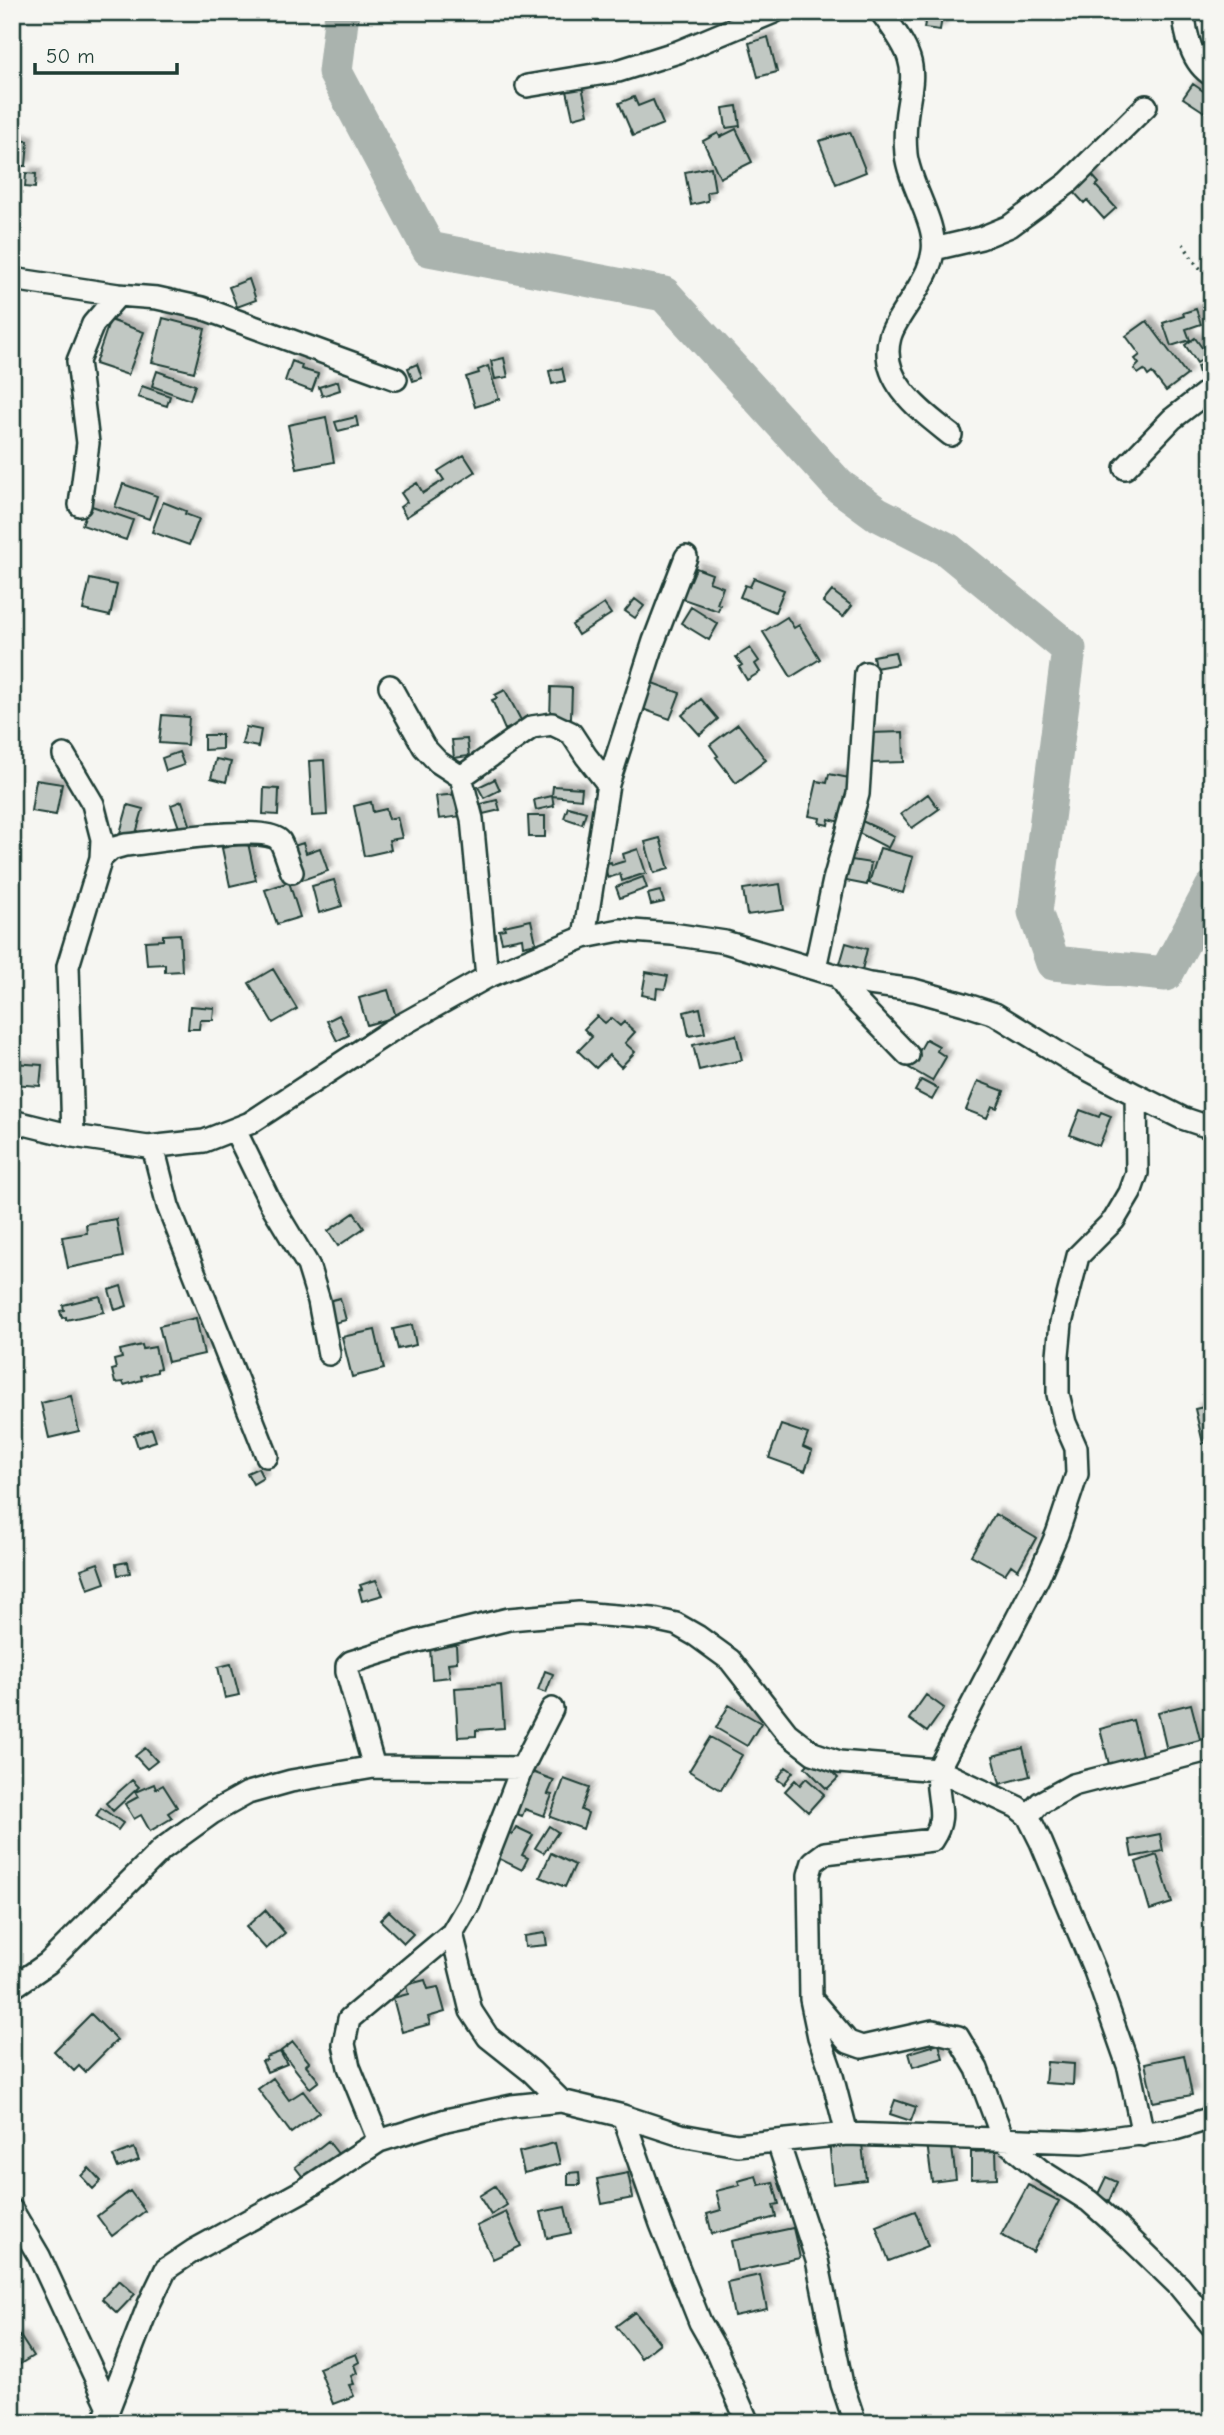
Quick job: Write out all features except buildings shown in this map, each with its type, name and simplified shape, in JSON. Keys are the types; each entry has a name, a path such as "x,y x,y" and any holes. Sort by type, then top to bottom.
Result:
{"street":[{"path":"527,86 618,71 678,52 774,12"},
{"path":"881,12 909,57 912,75 905,122 906,156 911,180 931,233 934,249 929,268 891,336 888,355 892,373 901,390 920,410 951,435"},
{"path":"1184,12 1194,54 1202,69 1212,75"},
{"path":"934,249 981,238 1010,226 1068,183 1146,106"},
{"path":"12,279 157,298 202,308 396,379"},
{"path":"80,505 88,443 78,361 93,324 118,295"},
{"path":"1125,468 1172,419 1212,388"},
{"path":"584,937 608,784 654,641 686,557"},
{"path":"815,968 834,880 858,794 866,673"},
{"path":"390,686 424,747 438,762 461,777 472,819 488,977"},
{"path":"461,777 532,727 552,723 571,733 608,784"},
{"path":"64,755 93,804 102,839 101,858 68,966 73,1136"},
{"path":"101,858 111,849 125,845 245,832 273,836 279,841 292,872"},
{"path":"12,1121 73,1136 153,1147 204,1141 250,1123 389,1032 488,977 584,937 620,930 672,934 725,943 869,984 914,989 995,1014 1070,1060 1136,1095 1182,1118 1212,1128"},
{"path":"838,976 855,999 908,1055"},
{"path":"847,2134 811,1999 809,1875 813,1862 825,1853 932,1840 941,1828 942,1816 936,1784 938,1770 1038,1578 1057,1534 1077,1474 1076,1448 1065,1423 1058,1394 1061,1323 1078,1256 1114,1220 1130,1193 1137,1173 1136,1095"},
{"path":"235,1130 270,1202 307,1265 329,1354"},
{"path":"153,1147 168,1206 267,1456"},
{"path":"374,1767 347,1672 347,1666 351,1662 418,1641 509,1619 579,1613 653,1619 676,1624 730,1660 788,1733 813,1753 839,1762 938,1770 1017,1807 1028,1816 1095,1971 1129,2068 1143,2135"},
{"path":"379,2141 344,2044 349,2019 452,1933 469,1904 522,1768 552,1709"},
{"path":"1028,1816 1040,1803 1073,1785 1212,1749"},
{"path":"12,1988 48,1964 162,1849 212,1813 248,1793 291,1781 374,1767 522,1768"},
{"path":"452,1933 471,2011 488,2037 561,2101"},
{"path":"811,1999 848,2042 862,2047 933,2031 958,2038 977,2069 1003,2138 1040,2170 1107,2217 1179,2286 1212,2326"},
{"path":"106,2415 149,2304 166,2269 193,2251 304,2190 379,2141 446,2120 512,2106 561,2101 624,2116 681,2135 737,2145 847,2134 1083,2141 1143,2135 1211,2119"},
{"path":"624,2116 661,2224 700,2322 717,2352 748,2423"},
{"path":"778,2142 817,2260 842,2384 855,2423"},
{"path":"12,2210 39,2256 106,2415"}],"path":[{"path":"1184,244 1200,269 1212,274"}],"waterway":[{"path":"342,12 335,72 429,249 664,294 839,486 876,513 948,550 1069,649 1035,912 1053,963 1166,974 1212,888"}]}
